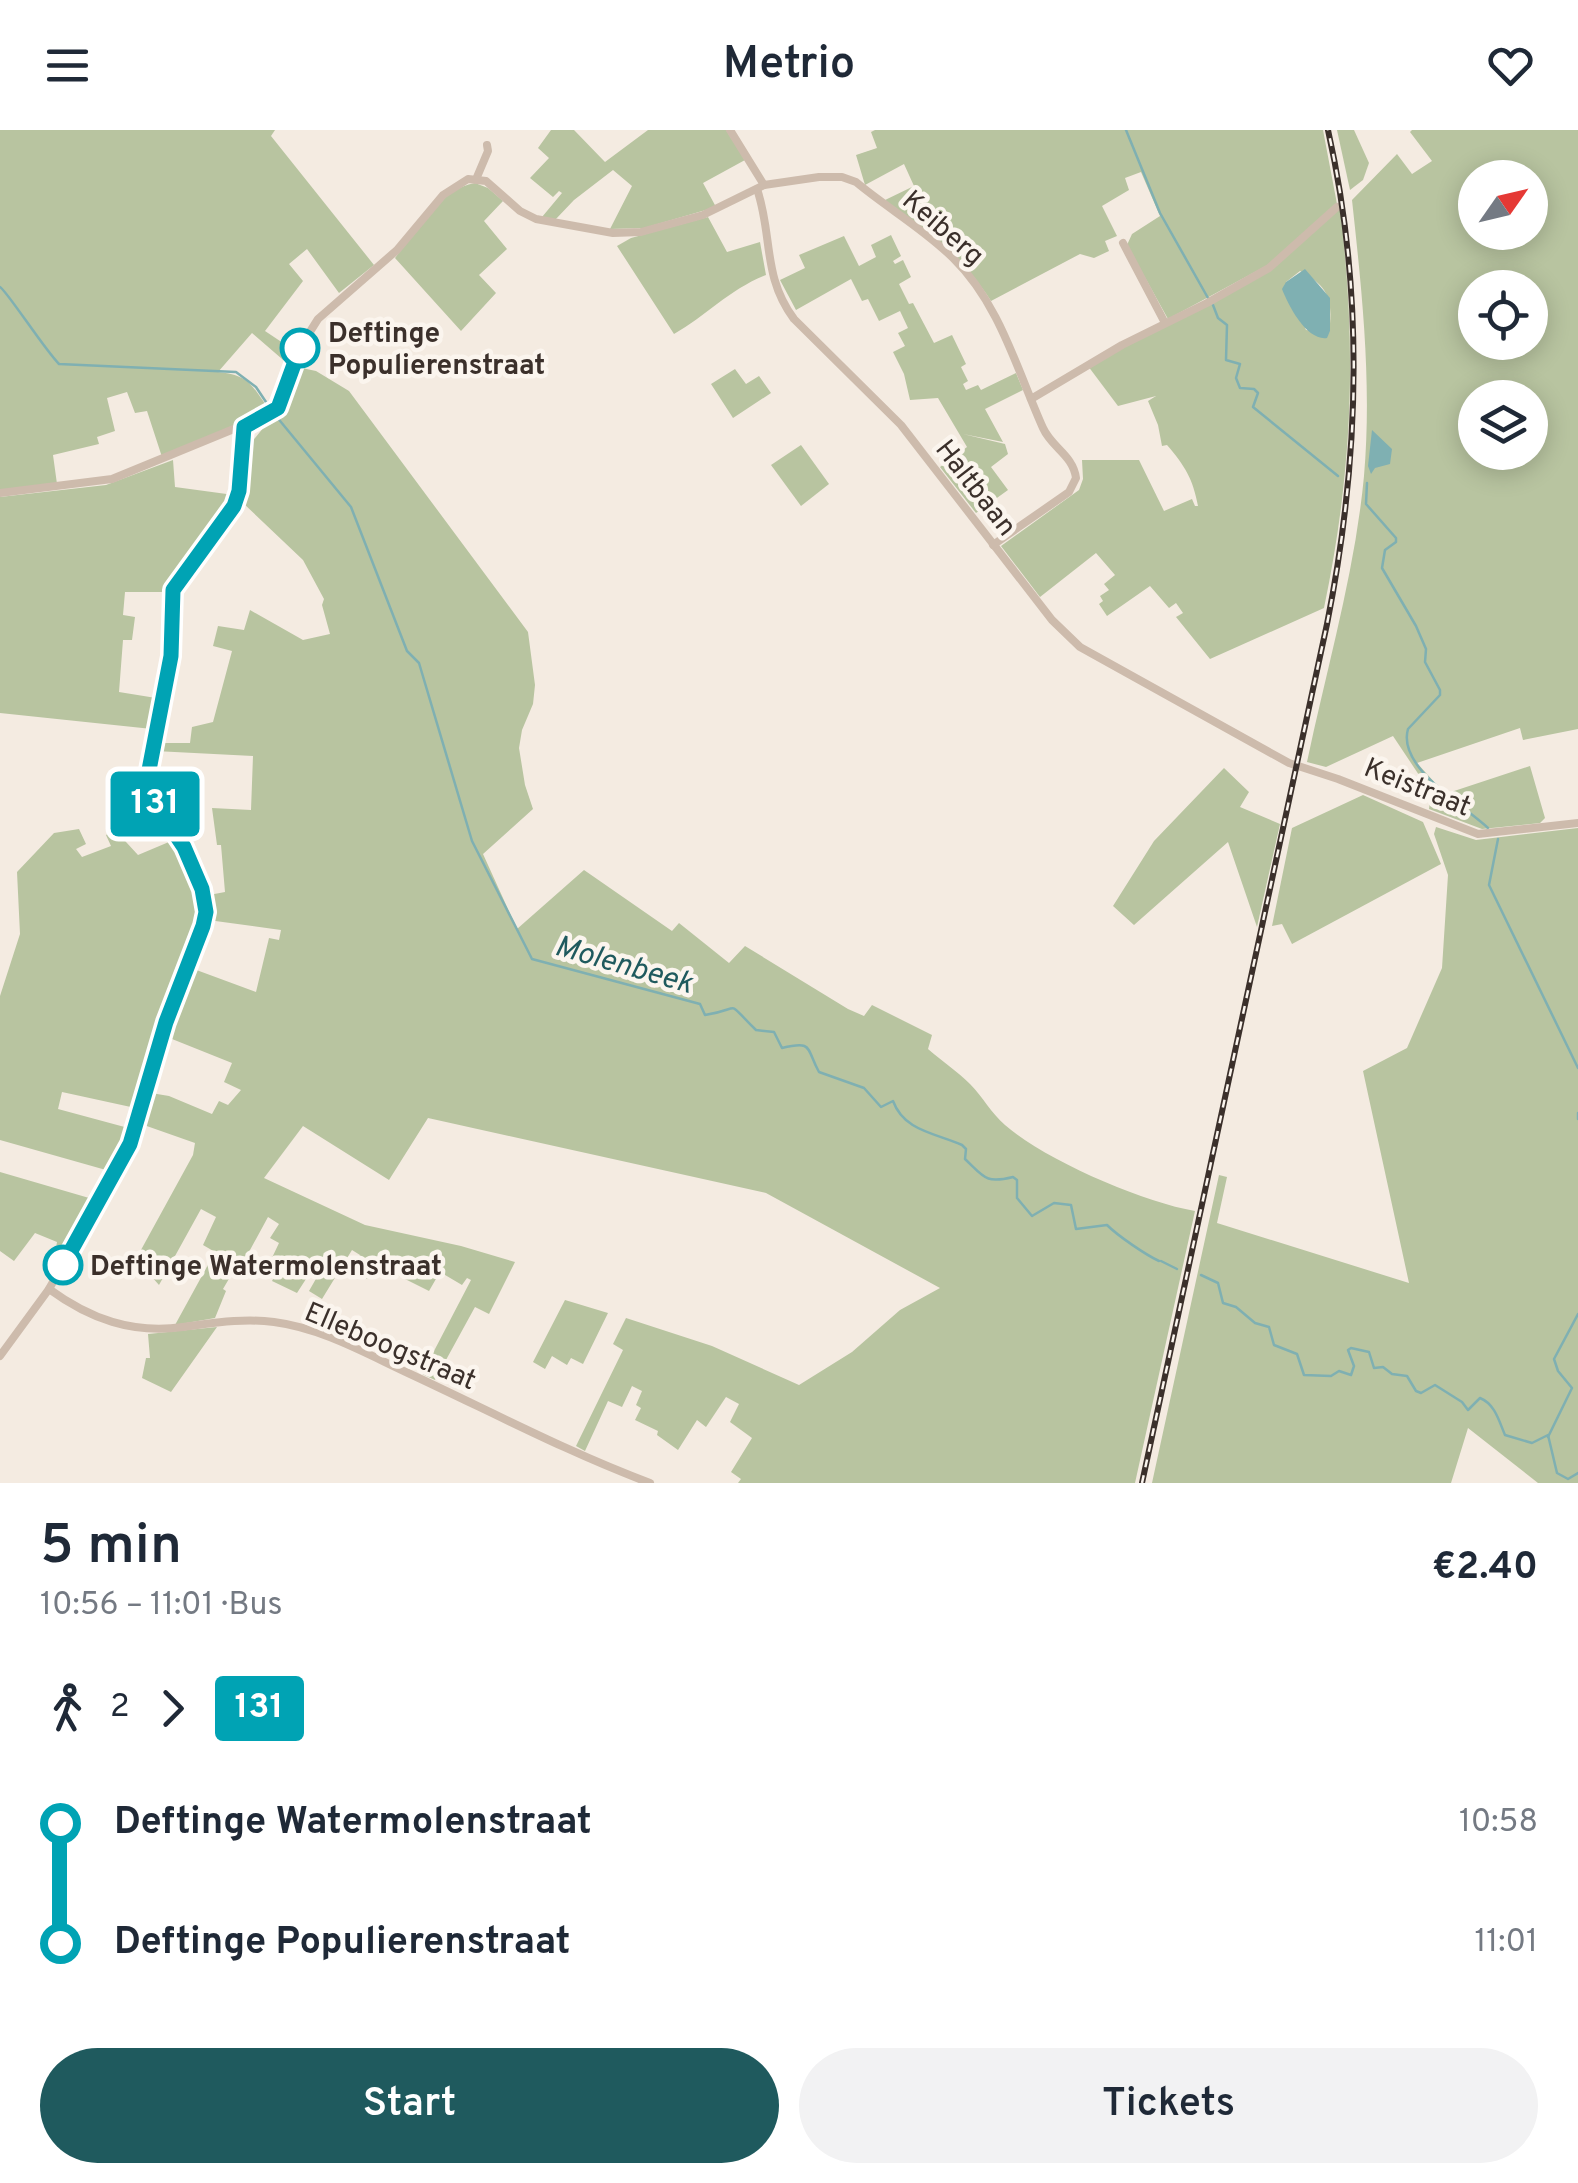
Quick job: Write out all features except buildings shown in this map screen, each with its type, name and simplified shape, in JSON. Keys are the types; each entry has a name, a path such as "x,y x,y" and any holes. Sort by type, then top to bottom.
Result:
{"street":[{"name":"Haltbaan","path":"730,130 760,187 773,284 794,319 901,426 1052,620 1080,647 1248,744"},
{"path":"0,493 112,479 244,427 278,408 301,346 326,310 397,250 443,194 477,178 487,145"},
{"name":"Keiberg","path":"477,178 536,219 613,233 641,232 703,215 760,187 820,177 848,178 939,244 964,269 988,301 1051,442 1072,461 1075,485 993,545"},
{"path":"1031,399 1269,268 1337,207"},
{"path":"1123,242 1165,324"},
{"path":"0,1356 49,1289 130,1144 166,1022 203,926 206,912 202,889 184,847 154,802 149,770 171,656 173,590 238,498 244,427"},
{"name":"Keistraat","path":"1248,744 1289,764 1338,778 1463,830 1494,834 1578,823"},
{"name":"Elleboogstraat","path":"49,1289 100,1319 134,1328 170,1329 241,1320 304,1328 356,1348 588,1458 650,1483"}],"green space":[{"path":"0,130 275,130 271,136 374,265 339,293 307,249 289,264 303,281 265,331 295,351 289,365 252,333 218,372 244,379 270,411 162,457 147,411 135,413 127,392 107,398 115,431 97,437 99,444 53,455 57,484 0,490"},
{"path":"551,130 574,130 605,162 648,130 726,130 745,160 703,183 716,207 644,228 610,229 632,186 613,170 555,220 542,217 562,193 559,191 553,197 530,178 549,158 538,148"},
{"path":"1323,130 1337,204 1275,261 1168,319 1127,245 1132,234 1160,216 1141,172 1125,178 1129,190 1102,206 1117,236 1105,241 1109,251 1094,258 1080,254 991,301 956,258 883,201 914,186 904,164 865,185 856,155 877,148 871,132"},
{"path":"1337,130 1354,130 1369,163 1363,180 1350,190"},
{"path":"1412,130 1578,130 1578,729 1523,740 1520,728 1417,763 1445,794 1530,766 1545,818 1540,823 1482,829 1429,809 1431,793 1393,736 1326,767 1307,762 1347,584 1364,476 1366,372 1352,200 1397,154 1412,174 1432,161"},
{"path":"475,183 503,201 484,221 507,249 479,275 496,293 461,331 395,258 439,202"},
{"path":"1340,208 1349,310 1349,409 1341,507 1324,608 1210,659 1176,617 1183,613 1176,603 1169,608 1150,586 1107,616 1099,604 1103,601 1100,596 1109,590 1104,584 1115,575 1096,553 1040,597 1001,546 1079,490 1082,460 1139,460 1164,511 1192,499 1198,506 1183,466 1167,445 1162,446 1148,401 1156,396 1118,406 1088,366 1263,273","holes":["1300,271 1318,283 1327,296 1329,333 1306,330 1286,282"]},
{"path":"708,217 727,252 760,242 766,275 674,334 617,246 631,238"},
{"path":"891,235 901,256 893,261 895,264 903,260 911,277 899,284 934,343 952,335 966,364 961,367 968,381 963,384 966,390 978,385 981,390 1016,373 1023,390 985,409 1003,442 963,434 1005,444 1008,454 991,467 1008,490 976,513 940,467 967,447 938,398 910,400 904,374 893,352 905,346 898,333 908,328 900,311 879,321 868,299 862,301 851,279 796,310 780,280 805,268 799,255 844,236 859,266 876,257 871,245"},
{"path":"297,367 316,371 349,391 528,632 535,685 519,748 533,809 483,854 517,929 584,870 672,931 679,923 729,963 745,946 848,1009 864,1016 872,1005 932,1035 928,1049 965,1079 1000,1120 1022,1138 1095,1178 1149,1199 1195,1211 1135,1483 738,1483 741,1479 731,1472 752,1438 730,1422 739,1404 726,1397 706,1427 697,1420 678,1450 657,1435 658,1431 635,1420 641,1408 636,1405 642,1391 632,1386 622,1407 608,1401 585,1451 576,1446 623,1350 613,1344 626,1318 712,1346 799,1385 852,1352 900,1310 940,1288 766,1193 428,1118 389,1180 303,1126 264,1178 365,1225 515,1262 489,1314 475,1307 435,1380 422,1374 471,1280 467,1278 462,1285 440,1272 429,1291 391,1272 388,1278 372,1269 367,1279 352,1270 360,1255 352,1250 322,1299 309,1291 321,1270 315,1265 297,1293 272,1281 279,1267 270,1262 279,1243 270,1238 279,1224 268,1217 223,1289 226,1291 215,1318 175,1325 215,1252 203,1245 216,1217 201,1209 159,1285 136,1259 193,1155 195,1143 141,1124 151,1093 169,1096 212,1114 219,1101 228,1105 241,1090 224,1082 232,1063 167,1037 191,968 256,992 269,938 279,940 281,930 208,920 209,895 225,892 221,845 217,845 212,808 251,810 253,756 155,751 162,715 165,716 160,743 190,743 192,727 213,722 232,651 213,646 218,626 244,630 250,610 303,640 330,634 324,599 303,560 242,502 250,444 287,399"},
{"path":"735,369 746,384 759,376 771,393 733,418 711,384"},
{"path":"801,445 829,484 801,506 771,465"},
{"path":"173,460 175,487 234,495 168,592 125,592 123,615 135,617 132,640 123,640 119,692 156,698 152,729 0,713 0,497 106,485"},
{"path":"1224,768 1249,792 1240,807 1280,824 1257,927 1228,842 1134,925 1113,906 1154,841"},
{"path":"1363,795 1423,822 1441,864 1292,944 1282,924 1272,926 1292,828"},
{"path":"1436,827 1476,840 1578,828 1578,1483 1538,1483 1468,1428 1451,1483 1152,1483 1219,1175 1227,1177 1217,1223 1409,1283 1363,1071 1407,1048 1442,968 1448,875 1434,834"},
{"path":"79,829 86,844 76,849 82,857 111,846 106,835 115,830 138,855 176,839 201,901 201,924 164,1021 140,1109 62,1092 58,1109 132,1129 113,1172 0,1140 0,996 20,934 17,872 54,833"},
{"path":"0,1172 96,1200 66,1253 56,1248 57,1242 35,1233 14,1261 0,1251"},
{"path":"565,1300 608,1313 583,1364 571,1358 567,1365 552,1356 545,1369 533,1362"},
{"path":"217,1327 171,1392 142,1378 146,1358 150,1358 148,1334"}],"water":[{"path":"1305,269 1330,298 1327,338 1306,329 1282,289"},
{"path":"1372,430 1392,449 1390,464 1375,468 1371,474 1368,466"}],"waterway":[{"path":"1126,130 1160,213 1208,298"},
{"name":"Molenbeek","path":"0,287 59,364 236,372 256,387 270,408"},
{"path":"1213,305 1218,318 1227,325 1226,360 1240,364 1236,378 1240,388 1258,393 1253,407 1338,476"},
{"name":"Molenbeek","path":"276,416 351,507 407,651 419,663 472,841 532,959 700,1004 705,1015 733,1008 756,1030 774,1032 782,1048 808,1048 819,1072 864,1088 881,1107 893,1101 913,1125 962,1145 966,1149 965,1159 986,1177 1013,1177 1017,1180 1017,1198 1032,1216 1054,1203 1071,1205 1076,1229 1107,1225 1159,1261"},
{"path":"1367,483 1366,504 1396,538 1385,550 1382,568 1416,626 1426,649 1425,662 1440,690 1440,695 1408,729 1407,743 1412,757 1434,784 1488,828"},
{"path":"1498,839 1489,885 1578,1068"},
{"path":"1578,1113 1578,1119"},
{"name":"Molenbeek","path":"1161,1261 1177,1269"},
{"path":"1201,1275 1218,1283 1223,1303 1269,1327 1274,1345 1297,1354 1304,1375 1331,1376 1339,1371 1351,1375 1354,1366 1348,1350 1369,1352 1374,1368 1383,1367 1392,1374 1407,1376 1416,1391 1421,1393 1435,1385 1468,1410 1480,1398 1485,1401 1505,1435 1532,1443 1548,1435 1557,1473 1568,1479 1578,1473"},
{"path":"1548,1437 1572,1388 1554,1359 1578,1314"}],"railway":[{"path":"1142,1483 1338,562 1352,439 1353,315 1340,192 1328,130"}],"bus line":[{"name":"131","path":"63,1265 130,1144 166,1022 206,912 196,872 154,802 149,783 171,656 173,590 234,506 239,491 244,427 278,408 300,348"}],"place":[{"name":"Deftinge Populierenstraat","path":"300,348"},
{"name":"Deftinge Watermolenstraat","path":"63,1265"}]}
